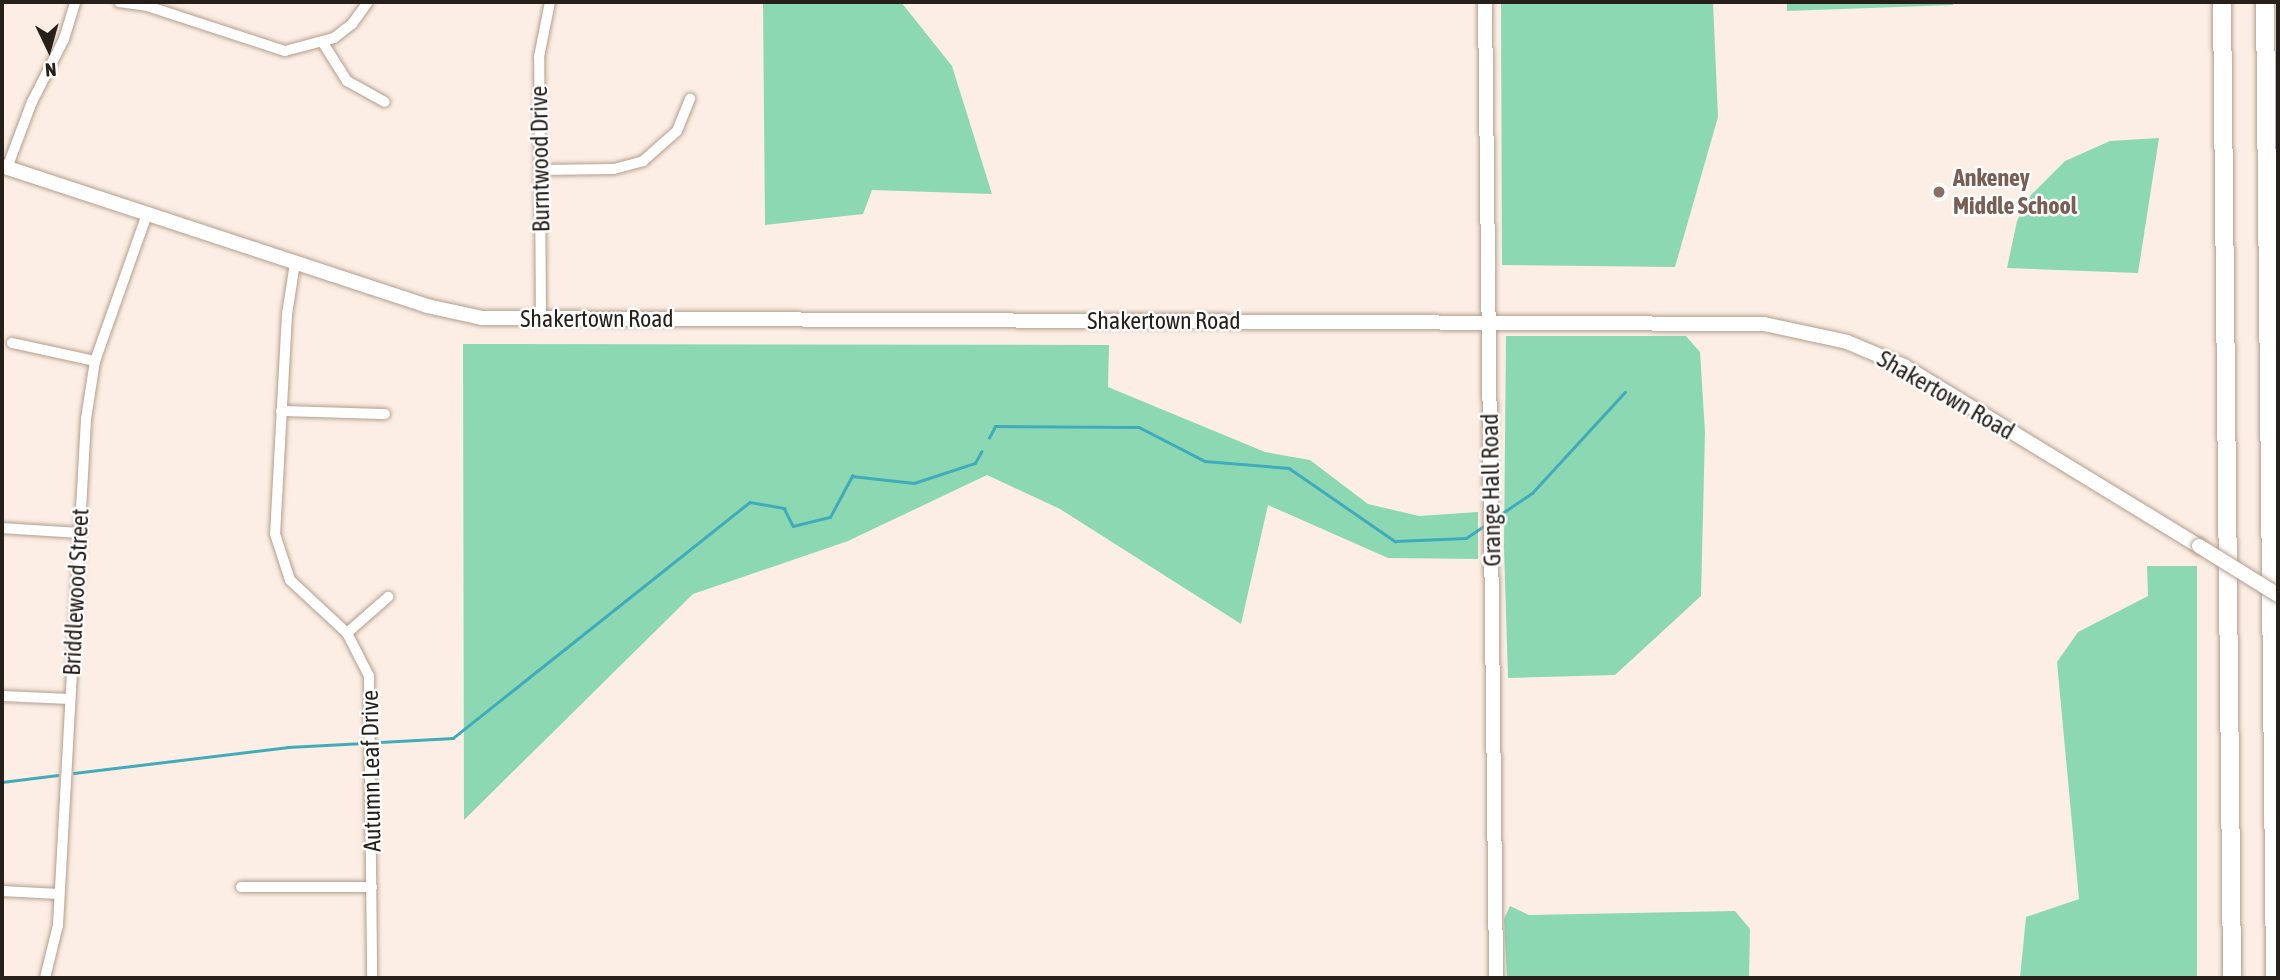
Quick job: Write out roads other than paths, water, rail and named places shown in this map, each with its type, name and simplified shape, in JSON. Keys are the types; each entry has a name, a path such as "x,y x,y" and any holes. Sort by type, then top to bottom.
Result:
{"highway":[{"path":"2222,2 2232,978"},
{"path":"2265,2 2275,978"}],"street":[{"path":"4,167 32,102 64,39 75,2"},
{"path":"119,2 147,6 285,51 323,43 345,30 368,2"},
{"name":"Burntwood Drive","path":"541,318 540,47 550,2"},
{"name":"Grange Hall Road","path":"1485,2 1496,978"},
{"path":"323,43 347,81 385,102"},
{"path":"541,170 614,169 643,161 677,131 690,98"},
{"name":"Shakertown Road","path":"4,167 446,312 541,318 1763,324 1847,342 1904,366 2278,596"},
{"name":"Briddlewood Street","path":"45,978 60,894 86,419 95,361 147,214"},
{"name":"Autumn Leaf Drive","path":"295,263 287,314 276,547 296,587 347,633 367,671 371,692 372,978"},
{"path":"12,343 95,361"},
{"path":"281,411 385,414"},
{"path":"2,528 79,533"},
{"path":"347,633 387,597"},
{"path":"2,696 70,699"},
{"path":"241,887 372,887"},
{"path":"2,891 60,894"}],"waterway":[{"path":"1495,518 1532,493 1625,392"},
{"path":"989,438 995,426 1139,427 1205,461 1289,468 1395,541 1466,538 1487,524"},
{"path":"380,742 453,738 750,502 784,508 793,526 830,517 852,476 914,483 975,463 981,452"},
{"path":"74,773 288,747 364,743"},
{"path":"2,782 58,775"}],"place":[{"name":"Ankeney Middle School","path":"1939,192"}]}
